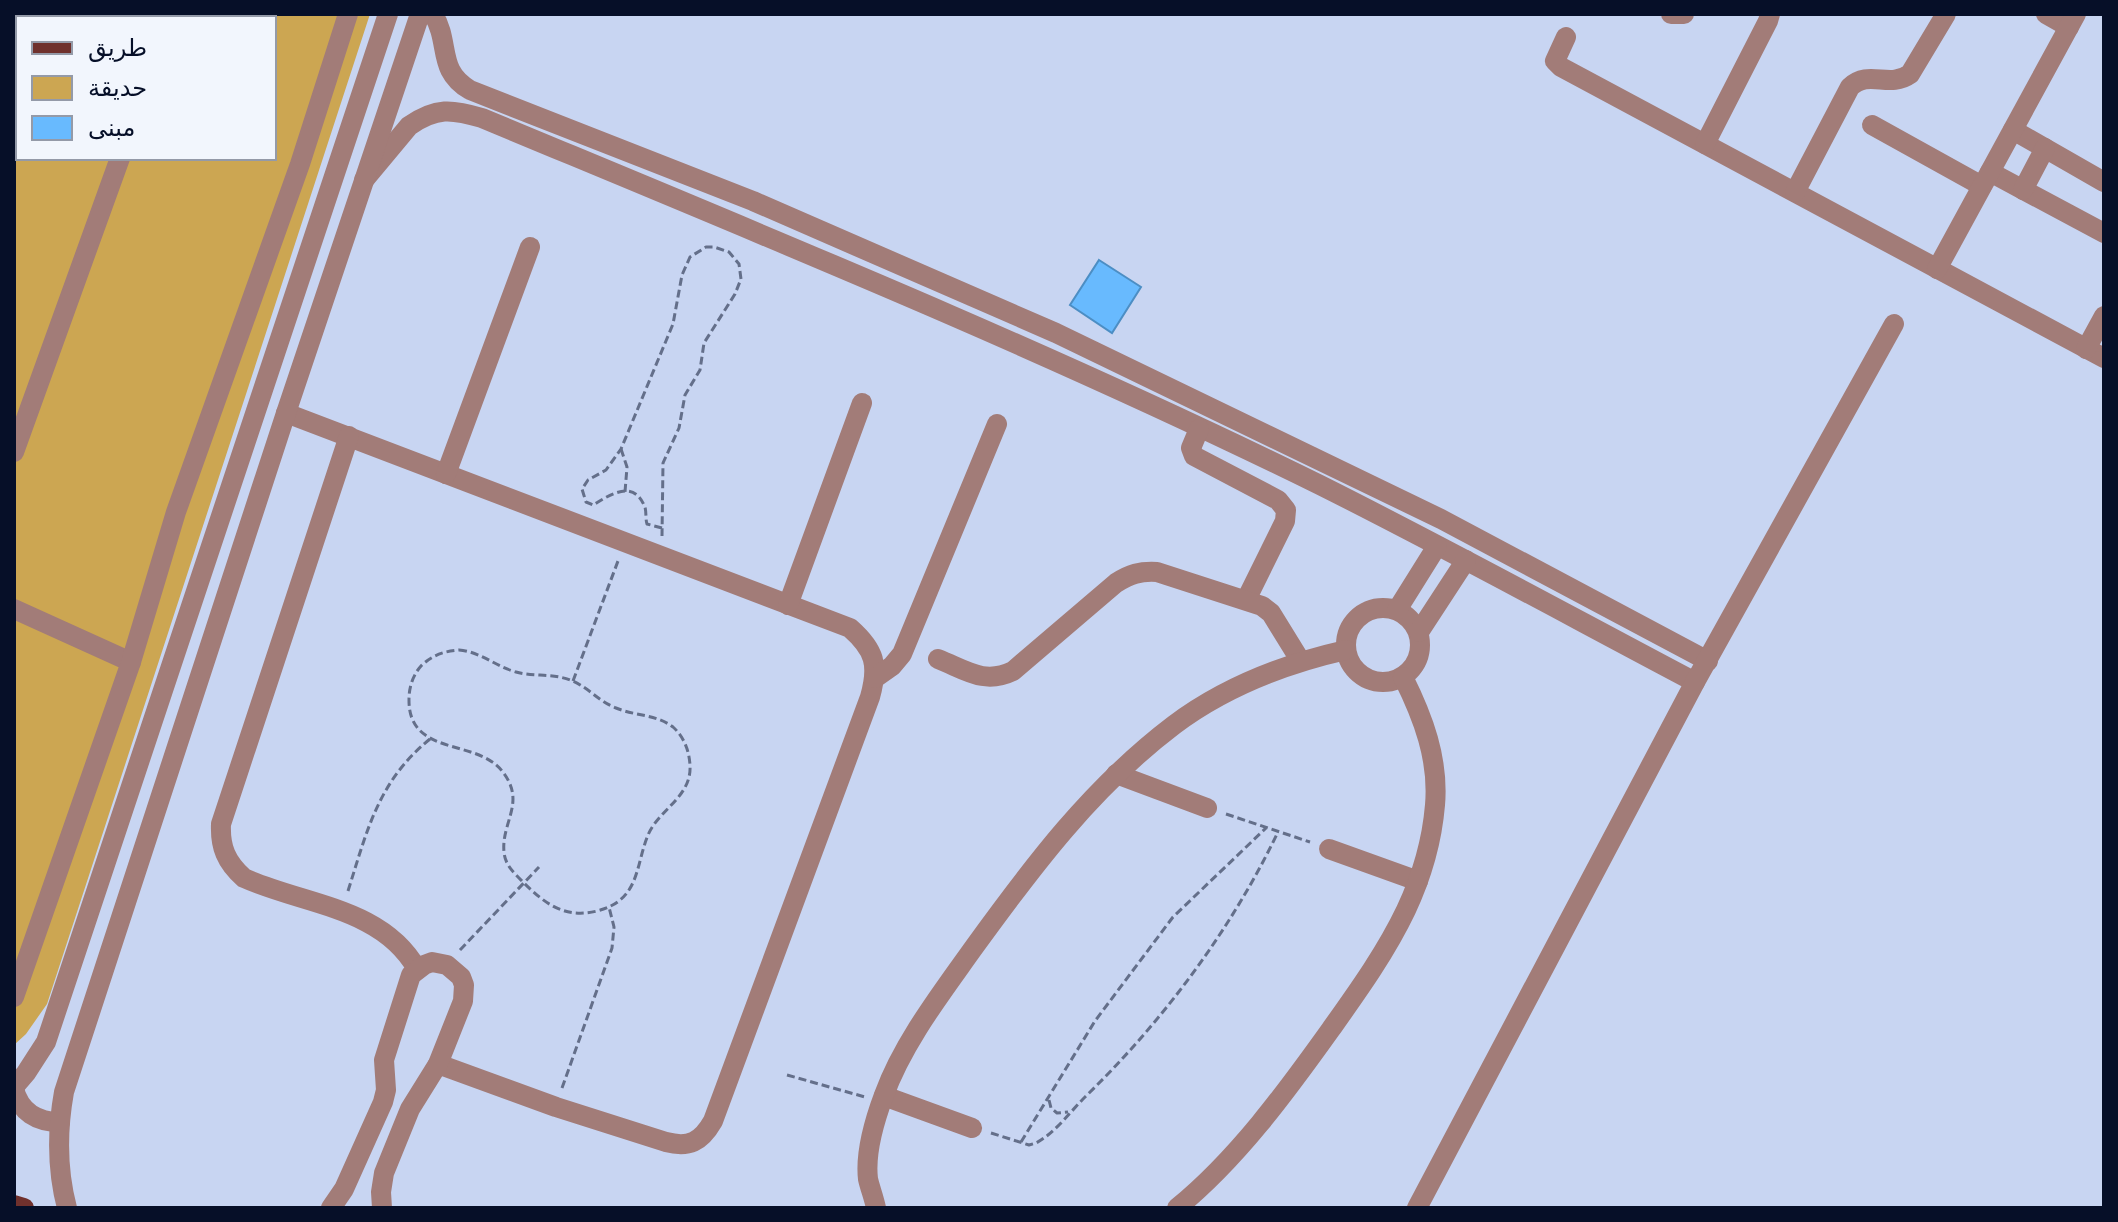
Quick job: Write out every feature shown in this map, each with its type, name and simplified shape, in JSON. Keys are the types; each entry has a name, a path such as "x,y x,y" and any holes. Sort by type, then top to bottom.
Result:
{"main road":[{"path":"14,1205 24,1208"}],"street":[{"path":"14,997 131,662 176,512 290,194 348,14"},
{"path":"60,1122 39,1120 30,1115 19,1103 14,1088 46,1042 388,14"},
{"path":"67,1208 59,1161 64,1092 420,14"},
{"path":"433,14 443,37 446,65 456,80 470,90 753,201 1056,333 1441,519 1708,661"},
{"path":"1671,14 1684,14"},
{"path":"1705,144 1770,14"},
{"path":"1795,192 1850,87 1861,79 1875,77 1897,81 1910,74 1946,14"},
{"path":"1937,269 2072,20 2046,14"},
{"path":"1566,37 1555,56 1557,65 2095,353 2104,316"},
{"path":"364,180 409,126 428,115 456,110 482,118 889,288 1195,427 1319,485 1695,682"},
{"path":"1872,125 1986,179 2023,190 2104,233"},
{"path":"2013,130 2104,182"},
{"path":"2023,190 2045,148"},
{"path":"14,452 119,160"},
{"path":"446,474 530,247"},
{"path":"1417,1208 1695,682 1894,324"},
{"path":"788,605 862,403"},
{"path":"1201,403 1191,448 1194,456 1278,500 1286,510 1285,521 1246,600"},
{"path":"286,413 850,628 865,641 874,658 875,678 706,1134 694,1143 680,1145 556,1107 438,1064"},
{"path":"875,678 902,654 997,424"},
{"path":"349,436 221,824 220,839 232,868 244,878 341,911 385,931 404,948 417,969"},
{"path":"1397,610 1437,546"},
{"path":"1419,632 1466,560"},
{"path":"938,659 988,678 1001,677 1013,671 1116,583 1142,571 1157,572 1262,606 1271,613 1300,660"},
{"path":"1386,607 1397,610 1406,615 1419,632 1420,652 1410,671 1403,677 1385,682 1367,679 1353,667 1346,650 1349,628 1364,612 1386,607"},
{"path":"14,609 131,662"},
{"path":"876,1208 868,1177 869,1152 883,1099 900,1060 943,990 1063,829 1116,774 1176,723 1215,698 1300,660 1346,650"},
{"path":"1177,1208 1227,1160 1313,1055 1389,942 1418,881 1435,805 1435,771 1429,739 1403,677"},
{"path":"1116,774 1207,808"},
{"path":"1329,849 1418,881"},
{"path":"331,1208 348,1181 383,1102 386,1090 384,1060 408,983 417,969 432,962 447,965 461,977 464,993 438,1064 414,1101 384,1173 382,1200 348,1181"},
{"path":"386,1090 414,1101"},
{"path":"883,1099 972,1128"}],"path":[{"path":"662,528 647,524 646,507 641,500 625,492 611,492 593,505 586,502 582,494 588,480 606,470 621,449 673,324 685,266 690,257 706,247 714,247 729,252 739,264 741,279 704,343 700,370 685,395 679,428 666,453 661,473 662,528 662,556"},
{"path":"621,449 627,467 625,492"},
{"path":"573,681 625,542"},
{"path":"469,651 518,672 558,676 573,681 607,705 670,725 684,740 690,763 682,794 657,819 647,837 633,885 609,907 578,913 547,905 510,869 504,854 505,837 514,808 513,795 507,778 497,765 483,755 430,739 411,715 409,693 418,670 442,653 469,651"},
{"path":"341,911 379,799 397,771 430,739"},
{"path":"1207,808 1329,849"},
{"path":"1021,1142 1095,1021 1173,917 1266,828"},
{"path":"972,1128 1029,1145 1042,1140 1072,1111 1117,1066 1181,989 1257,877 1278,832"},
{"path":"447,965 539,867"},
{"path":"556,1107 612,948 614,927 609,907"},
{"path":"787,1075 883,1099"},
{"path":"1051,1092 1048,1100 1051,1108 1057,1113 1072,1111"}],"green space":[{"path":"14,14 370,14 47,1004 26,1034 14,1045"}],"building":[{"path":"1099,260 1141,287 1112,333 1070,305"}]}
